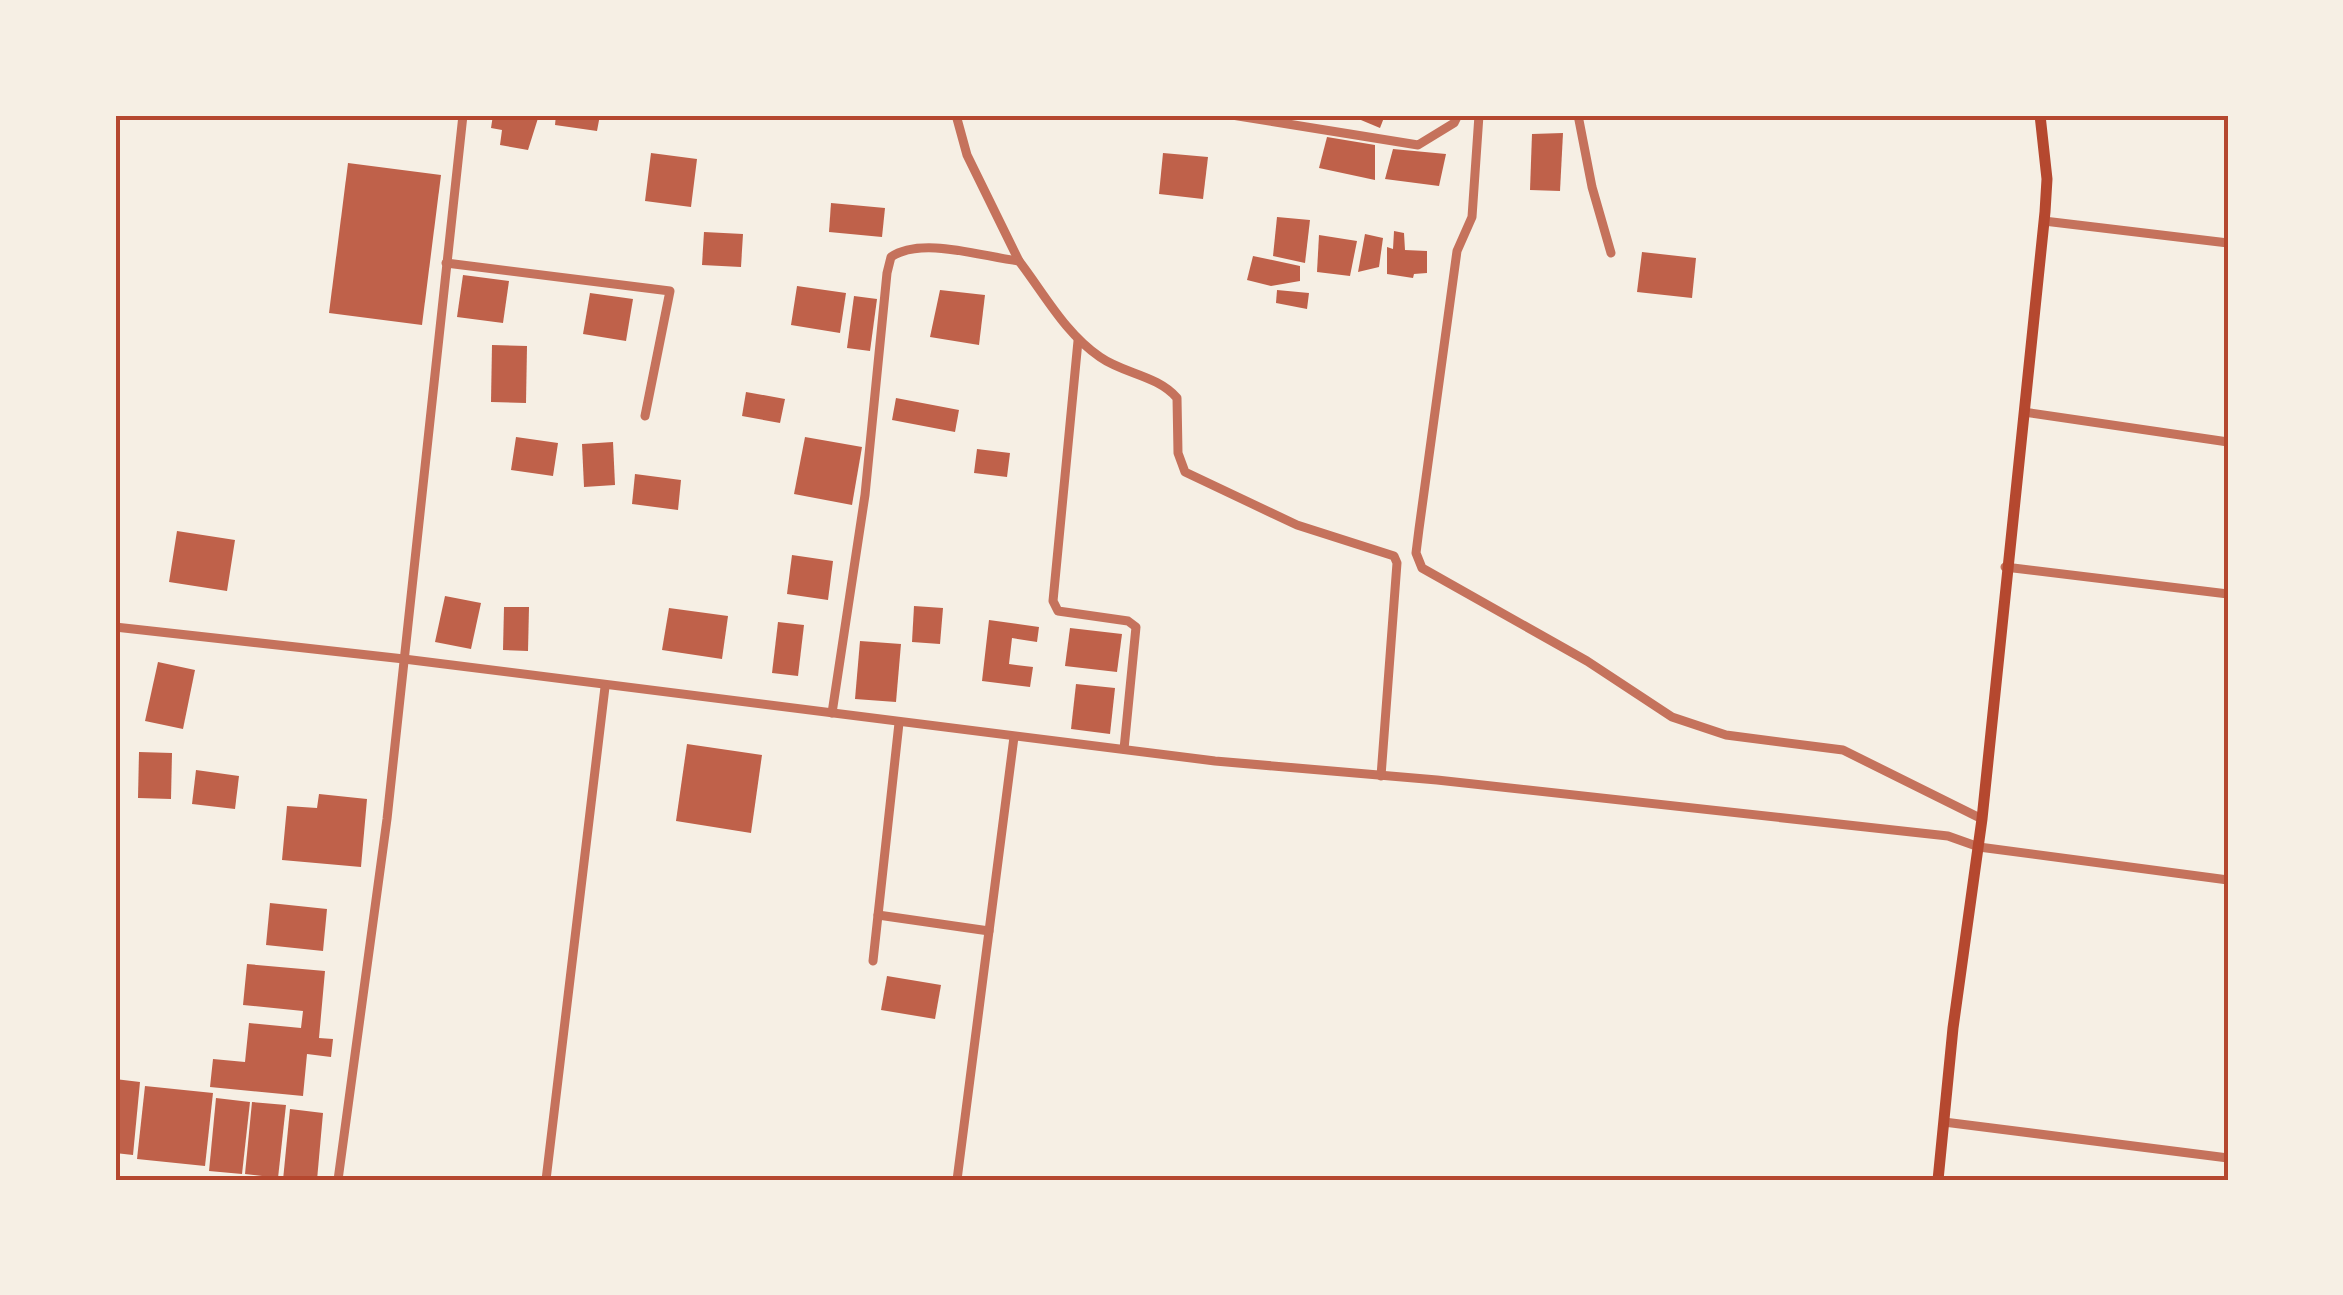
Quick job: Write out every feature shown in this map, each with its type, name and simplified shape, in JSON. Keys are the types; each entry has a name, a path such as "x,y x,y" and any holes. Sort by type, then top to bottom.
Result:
{"main road":[{"path":"1938,1180 1979,847 2044,221 2047,178 2040,115"}],"street":[{"path":"338,1180 404,659 462,115"},
{"path":"956,115 967,156 1019,261 1078,341 1106,361 1167,387 1176,398 1178,453 1185,472 1297,525 1394,556 1398,563 1381,776"},
{"path":"1232,115 1418,145 1454,124 1458,115"},
{"path":"1479,115 1473,206 1457,251 1419,529 1416,553 1422,568 1587,661 1672,717 1726,735 1843,750 1982,819"},
{"path":"1578,115 1592,188 1611,253"},
{"path":"2044,221 2228,242"},
{"path":"832,713 864,494 891,257 904,248 1019,261"},
{"path":"446,263 670,291 645,416"},
{"path":"1078,341 1053,601 1058,611 1128,621 1136,627 1124,749"},
{"path":"2024,412 2228,442"},
{"path":"2005,568 2228,594"},
{"path":"115,627 404,659 1014,737 1948,836 1979,847 2228,880"},
{"path":"546,1180 605,687"},
{"path":"873,961 900,723"},
{"path":"957,1180 1014,737"},
{"path":"878,914 989,932"},
{"path":"1944,1122 2228,1158"}],"building":[{"path":"493,115 539,115 528,150 500,145 502,130 491,128"},
{"path":"556,115 600,115 597,131 555,125"},
{"path":"1349,115 1385,115 1380,128"},
{"path":"1563,133 1560,191 1530,190 1532,134"},
{"path":"1327,137 1375,145 1375,180 1319,168"},
{"path":"1393,149 1446,154 1439,186 1385,179"},
{"path":"651,153 697,159 691,207 645,201"},
{"path":"1163,153 1208,157 1203,199 1159,194"},
{"path":"348,163 441,175 422,325 329,313"},
{"path":"831,203 885,208 882,237 829,232"},
{"path":"1277,217 1310,220 1305,263 1273,256"},
{"path":"1394,231 1404,233 1405,250 1427,251 1427,273 1414,274 1413,278 1387,274 1387,247 1393,249"},
{"path":"704,232 743,234 741,267 702,265"},
{"path":"1365,234 1383,238 1379,267 1358,272"},
{"path":"1319,235 1357,241 1350,276 1317,272"},
{"path":"1642,252 1696,258 1692,298 1637,292"},
{"path":"1253,256 1300,266 1300,281 1271,286 1247,280"},
{"path":"463,275 509,281 503,323 457,317"},
{"path":"797,286 846,293 840,333 791,325"},
{"path":"940,290 985,295 979,345 930,337"},
{"path":"1277,290 1309,293 1307,309 1276,303"},
{"path":"590,293 633,299 626,341 583,334"},
{"path":"854,296 877,299 870,351 847,348"},
{"path":"492,345 527,346 526,403 491,402"},
{"path":"746,392 785,399 780,423 742,416"},
{"path":"896,398 959,410 955,432 892,420"},
{"path":"516,437 558,443 553,476 511,470"},
{"path":"805,437 862,447 852,505 794,494"},
{"path":"613,442 615,485 584,487 582,444"},
{"path":"977,449 1010,453 1007,477 974,473"},
{"path":"635,474 681,480 678,510 632,504"},
{"path":"177,531 235,540 227,591 169,582"},
{"path":"792,555 833,561 828,600 787,594"},
{"path":"445,596 481,603 471,649 435,642"},
{"path":"914,606 943,608 940,644 912,642"},
{"path":"504,607 529,607 528,651 503,650"},
{"path":"669,608 728,616 722,659 662,650"},
{"path":"989,620 1039,627 1037,642 1012,638 1009,664 1033,667 1030,687 982,681"},
{"path":"778,622 804,625 798,676 772,673"},
{"path":"1070,628 1122,634 1117,672 1065,666"},
{"path":"860,641 901,644 896,702 855,699"},
{"path":"158,662 195,670 183,729 145,721"},
{"path":"1076,684 1115,688 1110,734 1071,729"},
{"path":"687,744 762,755 751,833 676,821"},
{"path":"139,752 172,753 171,799 138,798"},
{"path":"196,770 239,776 235,809 192,804"},
{"path":"319,794 367,799 361,867 282,860 287,806 317,808"},
{"path":"270,903 327,909 323,951 266,945"},
{"path":"247,964 325,971 319,1038 333,1039 331,1057 307,1054 303,1096 210,1087 213,1059 245,1062 249,1023 301,1028 303,1011 243,1005"},
{"path":"887,976 941,985 935,1019 881,1010"},
{"path":"115,1079 140,1082 133,1155 115,1153"},
{"path":"145,1086 213,1093 205,1166 137,1159"},
{"path":"216,1098 250,1102 242,1174 209,1171"},
{"path":"252,1102 286,1105 278,1178 245,1174"},
{"path":"290,1109 323,1113 317,1180 283,1180"}]}
